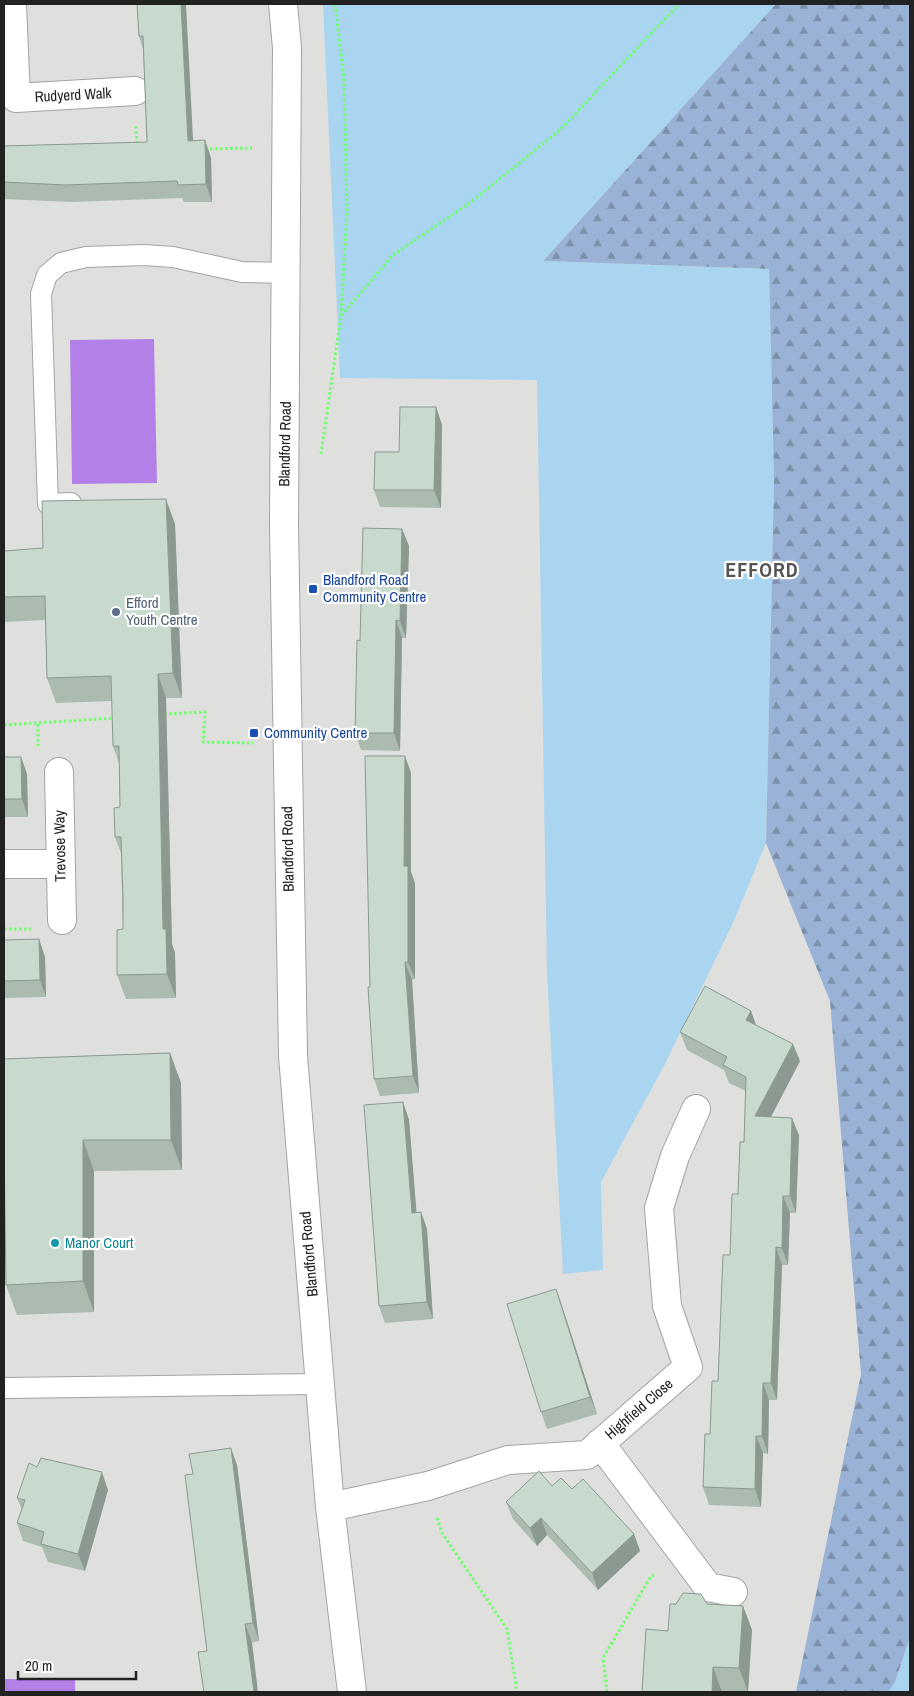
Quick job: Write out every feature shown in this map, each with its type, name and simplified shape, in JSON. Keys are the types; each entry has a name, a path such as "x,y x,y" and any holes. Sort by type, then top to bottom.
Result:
{"street":[{"name":"Rudyerd Walk","path":"12,4 16,98 135,91"},
{"name":"Blandford Road","path":"283,4 287,48 284,544 293,1056 330,1507 352,1692"},
{"name":"Trevose Way","path":"59,772 62,920"},
{"path":"4,864 61,864"},
{"name":"Highfield Close","path":"330,1507 428,1486 508,1460 587,1455 688,1367 667,1306 659,1208 675,1156 696,1109"},
{"path":"600,1443 708,1587 733,1592"}],"lane":[{"path":"87,503 48,504 41,294 48,275 61,263 86,257 144,255 173,256 242,272 287,273"},
{"path":"4,1388 319,1384"}],"path":[{"path":"321,457 341,316 347,212 344,79 335,4"},
{"path":"341,316 392,256 471,202 560,130 679,4"},
{"path":"197,149 287,147"},
{"path":"155,715 205,712 203,742 236,743"},
{"path":"4,725 116,718"},
{"path":"428,1486 442,1533 507,1629 516,1692"},
{"path":"607,1692 603,1658 651,1576 694,1568"}],"shaded area":[{"path":"4,4 910,4 910,1692 4,1692"},
{"path":"323,4 776,4 543,261 769,269 774,481 766,843 733,923 664,1066 601,1182 603,1270 563,1274 547,972 537,380 340,378"},
{"path":"154,339 157,483 72,484 70,340"},
{"path":"910,1637 910,1692 888,1692 895,1682"},
{"path":"4,1679 75,1680 75,1692 4,1692"}],"green space":[{"path":"776,4 910,4 910,1637 895,1682 888,1692 796,1692 861,1374 830,1001 766,843 774,481 769,269 543,261"}],"building":[{"path":"137,4 181,4 188,141 205,140 206,184 178,185 177,181 65,185 4,182 4,146 147,142 143,36 139,36"},
{"path":"400,407 436,407 434,490 374,490 375,452 399,452"},
{"path":"166,499 173,673 158,674 163,929 166,929 167,974 117,975 117,930 123,929 123,898 121,837 115,837 114,808 120,807 119,746 113,746 111,676 47,678 45,596 4,597 4,551 43,548 42,501"},
{"path":"363,528 402,529 400,621 396,620 394,733 355,733 357,640 360,641"},
{"path":"365,756 405,756 404,866 408,866 408,962 405,962 413,1076 374,1079 368,987 370,987"},
{"path":"4,757 21,757 22,799 4,799"},
{"path":"39,939 40,980 4,981 4,940"},
{"path":"705,986 751,1011 746,1020 793,1044 755,1116 792,1118 790,1196 783,1196 782,1248 776,1247 771,1383 763,1383 762,1436 756,1436 755,1489 703,1487 705,1434 710,1434 712,1381 718,1381 723,1255 730,1255 732,1194 738,1194 740,1142 744,1142 746,1077 723,1065 727,1057 680,1032"},
{"name":"Manor Court","path":"170,1053 171,1140 83,1140 83,1281 6,1285 4,1059"},
{"path":"403,1102 412,1213 421,1212 427,1302 379,1306 364,1105"},
{"path":"556,1289 590,1397 541,1412 507,1304"},
{"path":"231,1448 253,1623 245,1624 254,1692 204,1692 198,1652 207,1651 185,1475 193,1474 189,1454"},
{"path":"41,1458 102,1472 78,1554 41,1544 44,1532 17,1523 25,1500 17,1498 29,1463 37,1467"},
{"path":"539,1471 552,1486 561,1478 572,1489 583,1479 634,1534 592,1573 541,1518 530,1528 506,1502"},
{"path":"683,1593 701,1594 707,1604 743,1606 739,1668 713,1667 712,1692 642,1692 646,1629 668,1631 670,1604 676,1604"}],"place":[{"name":"Blandford Road Community Centre","path":"313,589"},
{"name":"Efford Youth Centre","path":"116,612"},
{"name":"Community Centre","path":"254,733"},
{"name":"Manor Court","path":"55,1243"}],"district":[{"name":"EFFORD","path":"762,570"}]}
